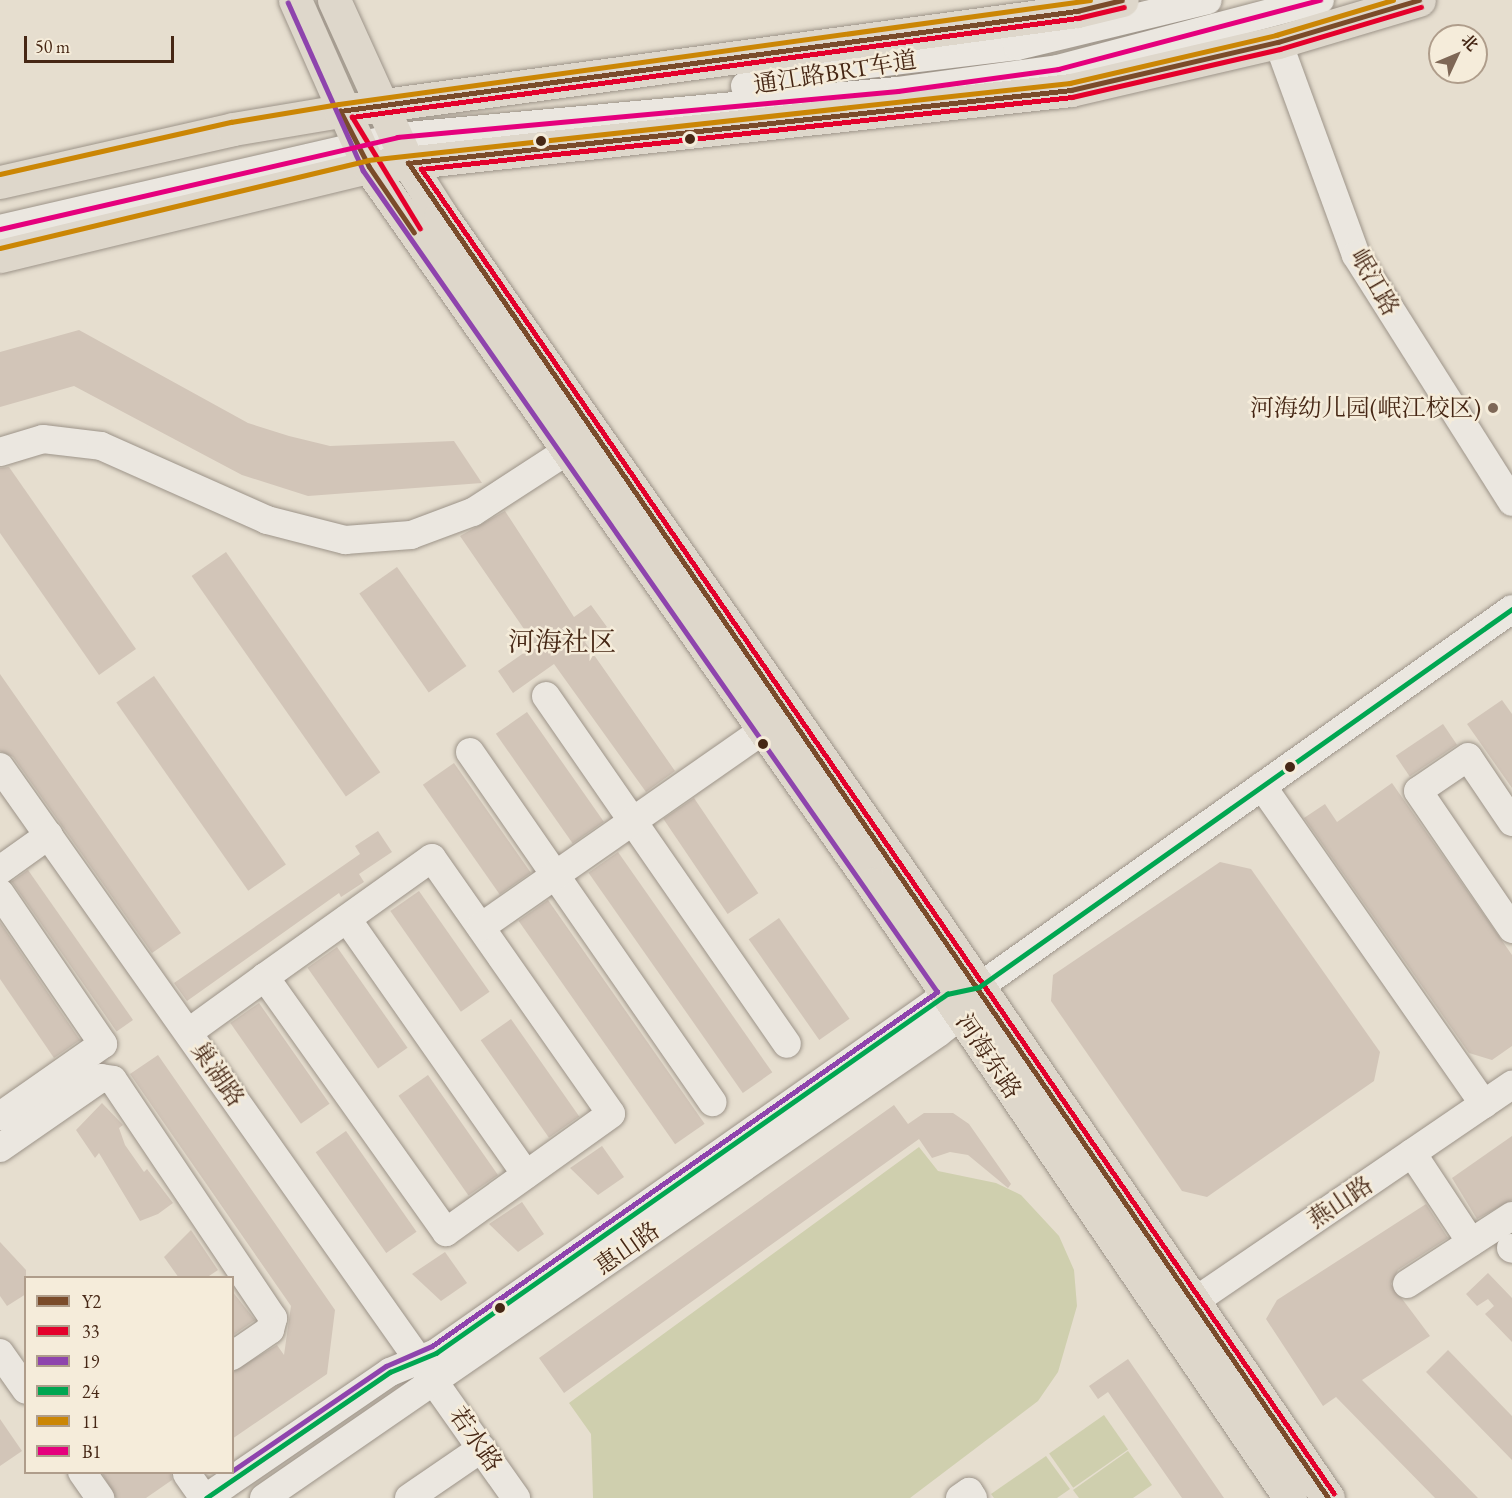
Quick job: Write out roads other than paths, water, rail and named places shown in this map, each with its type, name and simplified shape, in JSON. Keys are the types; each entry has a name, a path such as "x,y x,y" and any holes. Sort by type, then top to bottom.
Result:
{"main road":[{"name":"河海东路","path":"295,0 355,139 567,451 954,1005 1181,1311 1328,1498"},
{"name":"河海东路","path":"334,0 395,133 979,987 1181,1311 1290,1498"},
{"path":"0,256 355,139 919,33 1122,0"},
{"path":"0,182 232,129 355,139 395,133 1071,90 1278,42 1419,0"}],"street":[{"name":"通江路BRT车道","path":"395,133 698,96 850,67 1017,46 1208,0"},
{"name":"通江路BRT车道","path":"395,133 898,91 1058,69 1320,0"},
{"path":"850,67 919,33"},
{"name":"岷江路","path":"1278,42 1356,255 1512,502"},
{"path":"0,213 116,195 355,139"},
{"path":"0,230 355,139"},
{"path":"0,452 43,439 101,446 267,520 345,540 411,535 473,512 567,451"},
{"name":"惠山路","path":"264,1498 428,1370 954,1005 1512,609"},
{"path":"546,696 787,1044"},
{"path":"481,927 763,730"},
{"path":"470,752 711,1102"},
{"path":"1512,822 1468,757 1418,791 1512,929"},
{"name":"巢湖路","path":"0,767 428,1370"},
{"path":"1262,786 1484,1104"},
{"path":"0,852 44,829"},
{"path":"0,870 44,829"},
{"path":"189,1032 265,977 432,858 610,1114 446,1232 265,977"},
{"path":"0,893 103,1044 0,1116"},
{"path":"347,919 526,1175"},
{"path":"0,1148 101,1078 113,1080 273,1318 270,1330 234,1355"},
{"name":"燕山路","path":"1181,1311 1512,1085"},
{"path":"1412,1153 1471,1242"},
{"path":"1407,1284 1512,1216"},
{"path":"0,1353 24,1387"},
{"name":"惠山路","path":"205,1498 390,1372 428,1370"},
{"name":"若水路","path":"428,1370 516,1498"},
{"path":"409,1498 482,1448"},
{"path":"83,1474 99,1498"},
{"path":"187,1474 205,1498"},
{"path":"960,1498 969,1492 973,1498"}],"place":[{"name":"河海幼儿园(岷江校区)","path":"1493,408"}],"district":[{"name":"河海社区","path":"562,642"}]}
